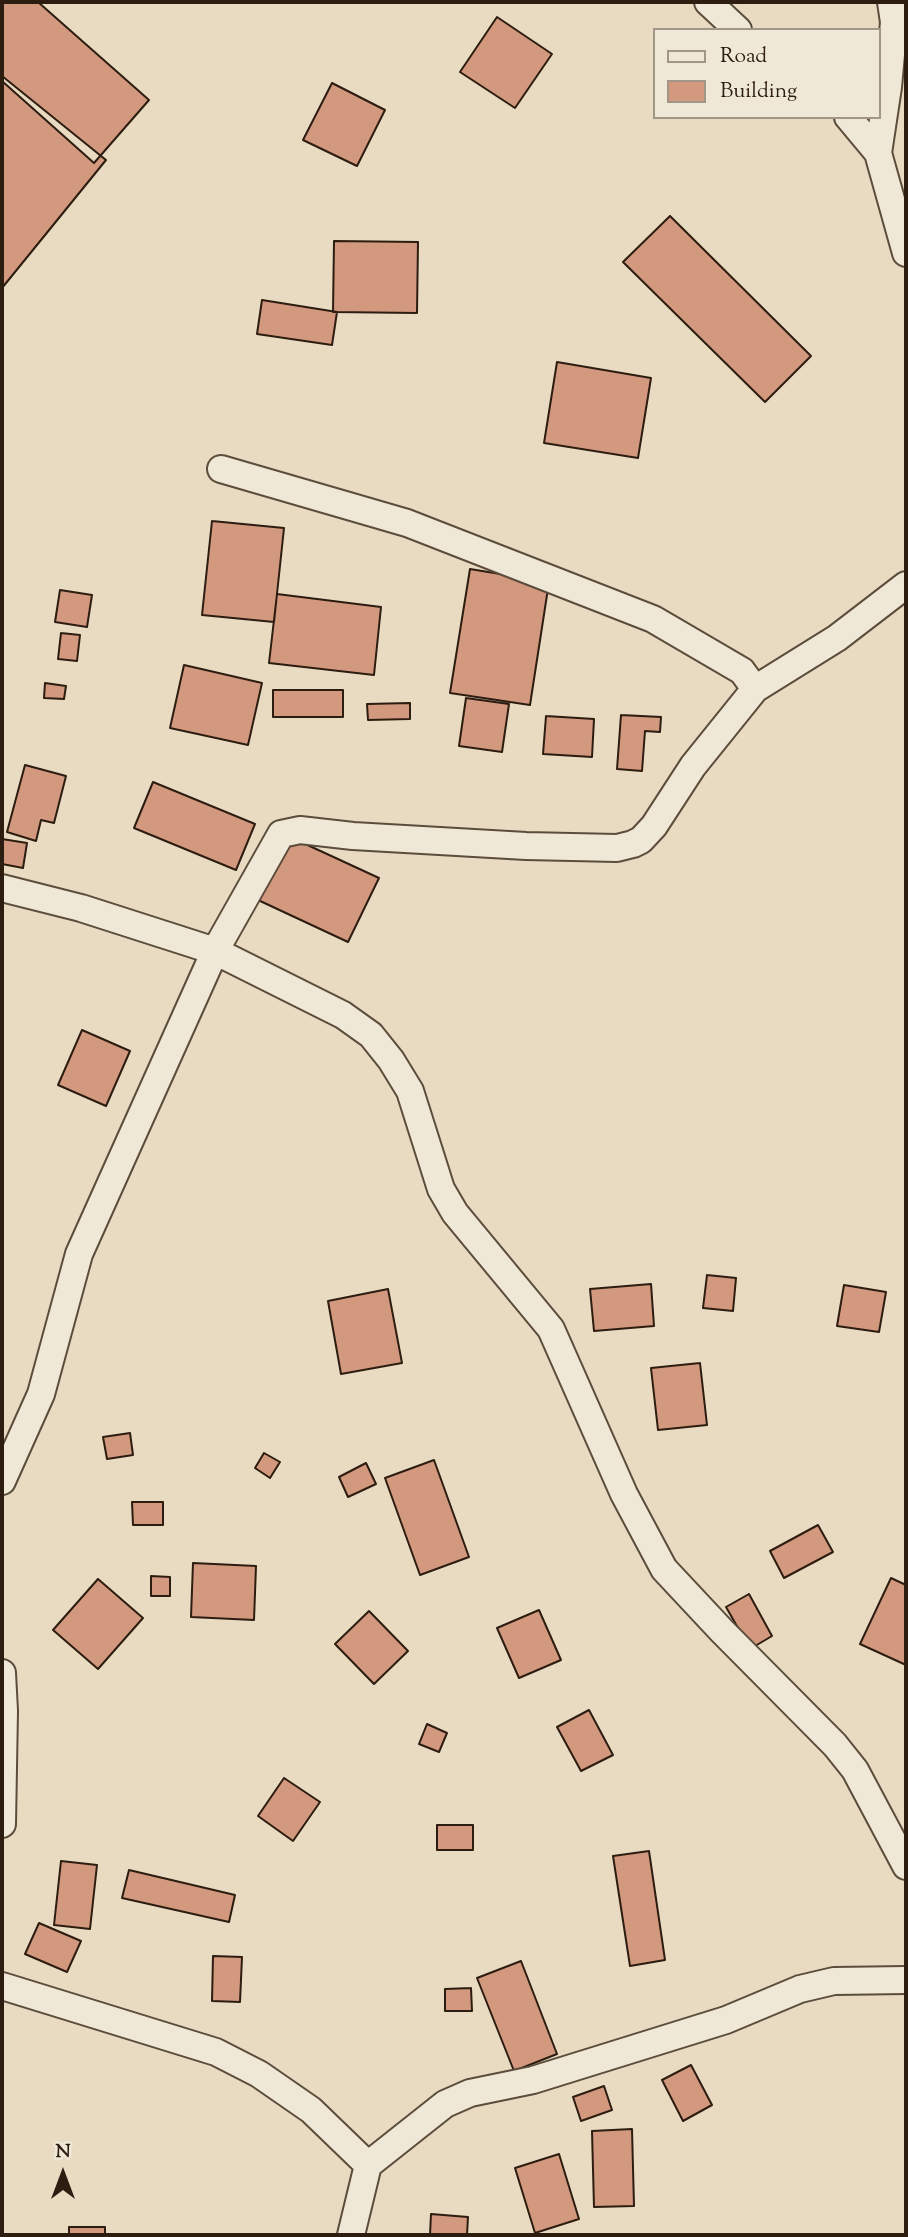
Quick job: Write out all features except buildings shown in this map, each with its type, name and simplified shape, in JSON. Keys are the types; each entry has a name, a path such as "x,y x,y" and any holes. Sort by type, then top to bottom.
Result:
{"street":[{"path":"708,2 736,28"},
{"path":"878,153 894,22 891,2"},
{"path":"850,119 878,153 906,253"},
{"path":"221,470 407,523 653,619 742,671 755,689"},
{"path":"2,1481 41,1394 79,1254 215,951 281,834 300,830 353,836 526,846 617,848 633,844 641,840 654,826 693,766 755,689 837,638 906,585"},
{"path":"2,888 81,908 215,951 343,1015 371,1035 391,1059 410,1091 441,1189 454,1213 551,1329 624,1494 664,1569 835,1745 855,1770 906,1866"},
{"path":"2,1673 2,1824"},
{"path":"351,2235 368,2165 445,2104 470,2093 533,2080 726,2020 800,1989 834,1982 906,1980"},
{"path":"2,1986 216,2052 258,2074 311,2110 368,2165"}]}
